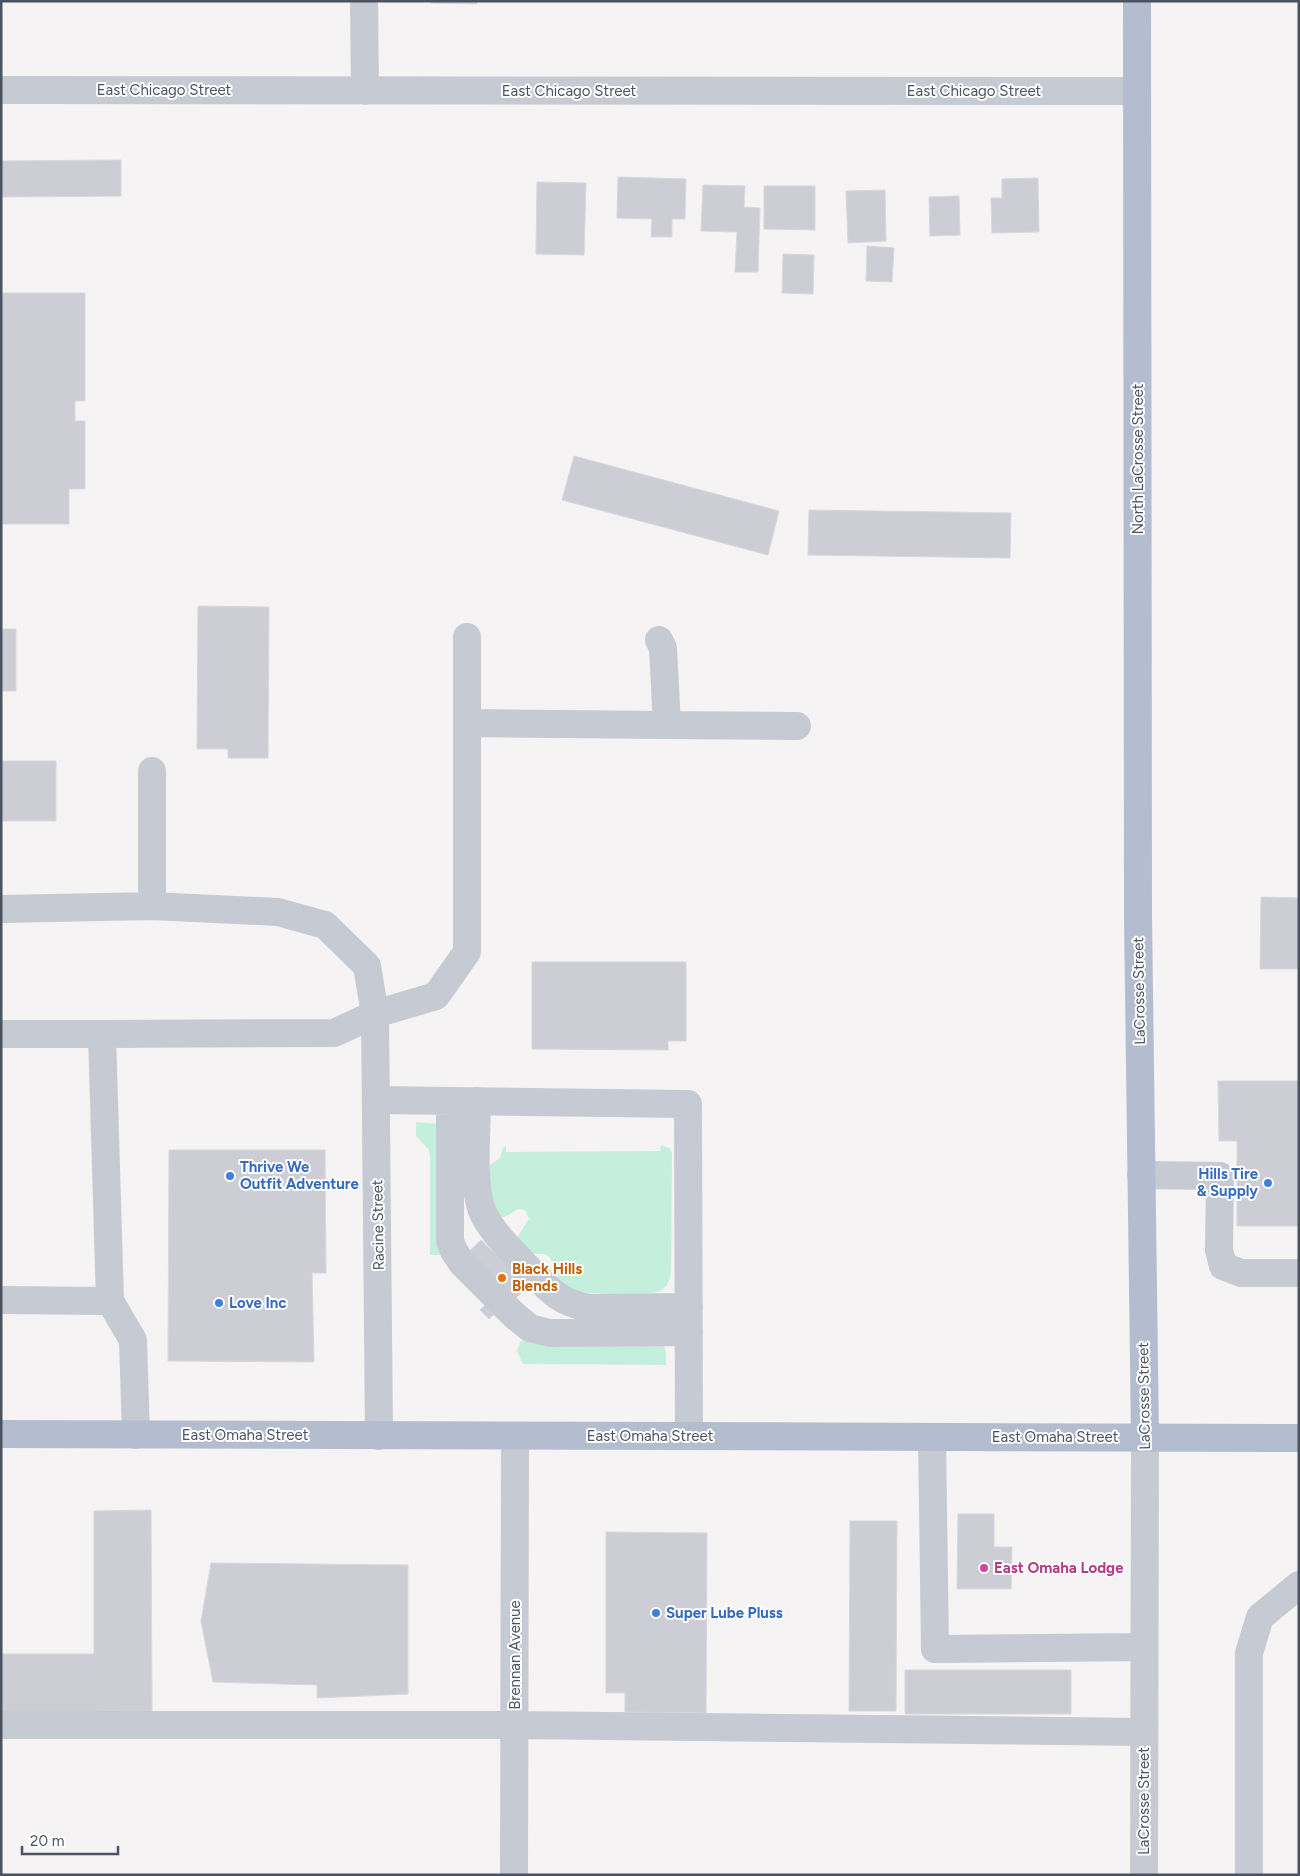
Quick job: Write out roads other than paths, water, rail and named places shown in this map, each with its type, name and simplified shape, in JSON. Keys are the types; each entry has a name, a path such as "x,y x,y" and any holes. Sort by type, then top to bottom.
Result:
{"main road":[{"name":"North LaCrosse Street","path":"1137,1 1138,917"},
{"name":"LaCrosse Street","path":"1138,917 1145,1437"},
{"name":"East Omaha Street","path":"1,1434 1299,1438"}],"street":[{"path":"364,1 365,91"},
{"name":"East Chicago Street","path":"1,90 1137,91"},
{"path":"1,1034 334,1033 375,1014 436,996 468,952 467,637"},
{"path":"659,640 663,648 667,725"},
{"path":"467,723 797,726"},
{"path":"152,772 152,906"},
{"name":"Racine Street","path":"1,909 152,906 278,912 325,925 368,966 375,1014 380,1436"},
{"path":"102,1034 110,1301 133,1340 136,1435"},
{"path":"376,1100 688,1104 689,1436"},
{"path":"450,1101 450,1241 462,1263 515,1316 530,1328 550,1333 689,1319"},
{"path":"477,1101 477,1190 483,1213 497,1235 548,1288 563,1301 576,1306 689,1319"},
{"path":"1141,1175 1220,1176 1218,1250 1223,1266 1241,1273 1299,1273"},
{"path":"1,1300 110,1301"},
{"name":"Brennan Avenue","path":"514,1875 515,1436"},
{"path":"932,1437 935,1649 1144,1647"},
{"name":"LaCrosse Street","path":"1144,1875 1145,1437"},
{"path":"1249,1875 1249,1653 1260,1617 1299,1585"},
{"path":"1,1726 515,1726 1144,1732"}],"place":[{"name":"Thrive We Outfit Adventure","path":"230,1176"},
{"name":"Hills Tire & Supply","path":"1268,1183"},
{"name":"Black Hills Blends","path":"502,1278"},
{"name":"Love Inc","path":"219,1303"},
{"name":"East Omaha Lodge","path":"984,1568"},
{"name":"Super Lube Pluss","path":"656,1613"}]}
